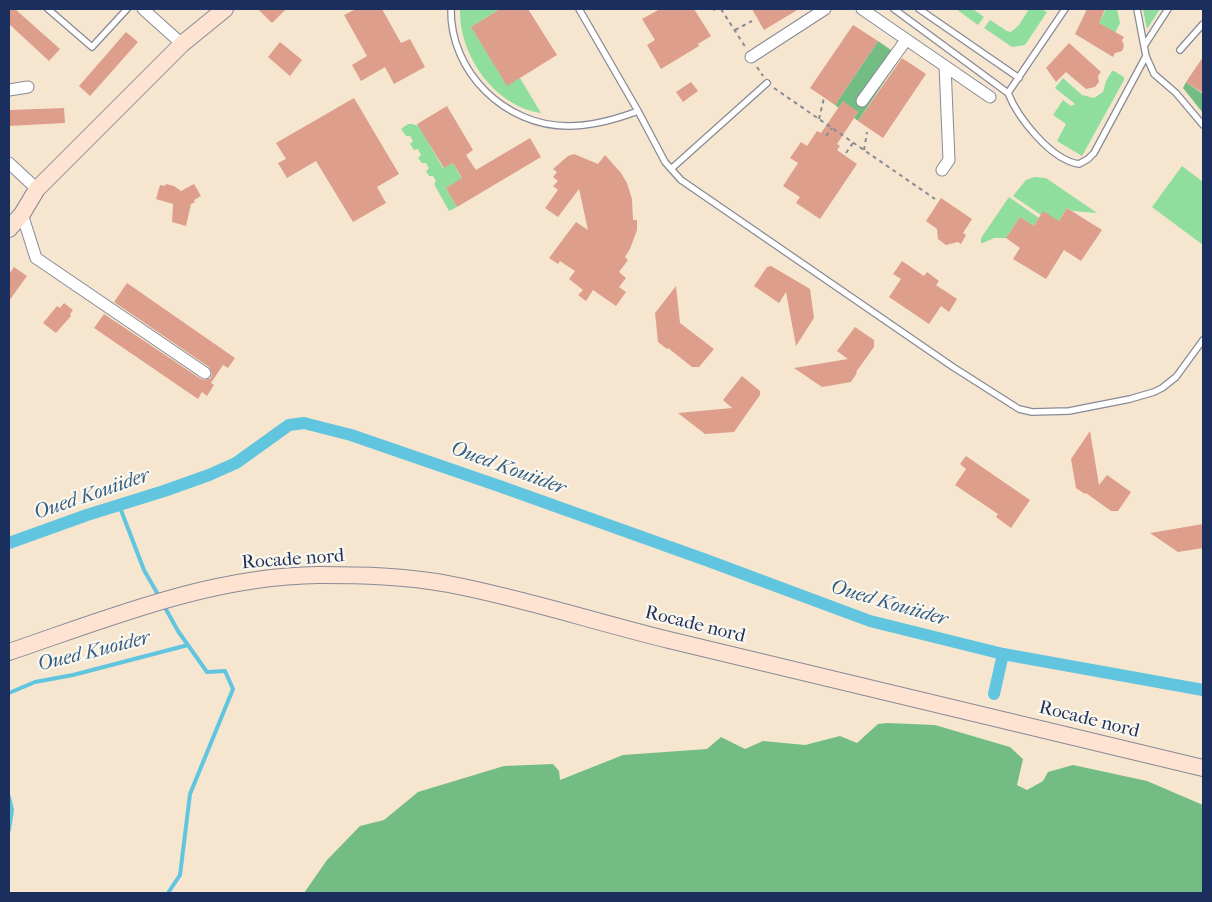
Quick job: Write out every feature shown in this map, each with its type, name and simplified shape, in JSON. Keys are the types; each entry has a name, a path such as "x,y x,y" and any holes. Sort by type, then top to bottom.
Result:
{"main road":[{"path":"9,230 22,214 37,189 182,44 225,9"},
{"name":"Rocade nord","path":"9,652 173,597 225,585 272,578 317,575 402,577 492,593 642,633 1203,768"}],"street":[{"path":"751,57 825,9"},
{"path":"862,9 990,97"},
{"path":"148,10 182,44"},
{"path":"862,101 906,40"},
{"path":"942,170 949,160 945,66"},
{"path":"9,90 28,88"},
{"path":"9,164 37,189"},
{"path":"22,214 36,258 204,373"}],"lane":[{"path":"48,9 92,47 127,9"},
{"path":"451,9 454,37 468,69 475,80 492,98 517,114 534,121 568,126 602,122 638,110"},
{"path":"579,9 671,169 685,183 953,367 1019,409 1039,412 1070,411 1136,398 1154,392 1176,377 1203,340"},
{"path":"894,9 1008,93 1014,106 1041,140 1067,160 1079,164 1094,153 1146,56"},
{"path":"919,9 1019,78"},
{"path":"1008,93 1065,9"},
{"path":"1137,9 1146,56 1154,74 1176,94 1203,125"},
{"path":"1144,46 1168,9"},
{"path":"1180,50 1203,24"},
{"path":"671,169 767,83"}],"path":[{"path":"722,9 767,83 935,199"},
{"path":"735,30 752,22"},
{"path":"819,119 824,98"},
{"path":"826,136 833,128"},
{"path":"864,150 867,132"},
{"path":"846,153 853,143"}],"green space":[{"path":"460,9 500,9 471,27 507,85 520,78 541,113 524,108 508,100 482,76 466,44 461,26"},
{"path":"956,9 973,9 984,17 978,25"},
{"path":"1029,9 1041,9 1047,12 1025,45 1012,47 984,28 990,20 1011,32 1019,25"},
{"path":"1106,9 1117,9 1120,23 1115,33 1099,23"},
{"path":"1143,9 1160,9 1147,29"},
{"path":"878,41 901,57 858,121 854,118 858,112 843,102 839,108 835,105"},
{"path":"1112,71 1124,77 1124,80 1082,156 1057,141 1066,124 1053,115 1063,100 1071,106 1075,104 1055,88 1063,78 1082,95 1094,98 1103,92 1106,81"},
{"path":"1186,82 1203,94 1203,113 1183,88"},
{"path":"408,124 419,126 443,168 453,163 462,179 446,188 457,207 449,211 434,184 436,181 426,171 429,168 426,163 422,163 418,158 421,155 418,149 414,150 410,144 413,141 410,136 406,136 401,129"},
{"path":"1182,166 1203,182 1203,245 1152,207"},
{"path":"1034,177 1046,178 1097,213 1073,211 1067,208 1059,221 1041,215 1013,196 1026,180"},
{"path":"1009,197 1039,218 1034,226 1020,217 1006,238 994,238 981,243 981,238"},
{"path":"878,724 935,725 1010,747 1023,759 1017,785 1027,790 1043,781 1048,772 1073,765 1147,781 1203,805 1203,893 304,893 327,860 360,826 384,820 418,792 504,766 553,764 559,771 560,780 623,755 707,749 721,737 745,749 763,741 805,745 840,736 857,743"}],"building":[{"path":"9,9 15,9 60,49 49,61 9,24"},
{"path":"258,9 286,9 272,23"},
{"path":"356,9 382,9 401,43 410,39 425,67 394,84 385,67 361,81 352,65 367,56 344,15"},
{"path":"500,9 528,9 557,55 507,86 471,27"},
{"path":"660,9 694,9 711,36 698,44 699,46 661,69 647,45 655,40 642,19"},
{"path":"752,9 799,9 764,30"},
{"path":"1087,9 1105,9 1099,23 1124,37 1122,40 1124,46 1122,51 1115,53 1113,57 1075,34"},
{"path":"853,25 878,41 835,105 810,88"},
{"path":"126,32 138,42 90,96 79,86"},
{"path":"280,42 302,60 290,76 268,57"},
{"path":"1069,43 1101,72 1098,76 1099,82 1095,87 1086,89 1066,72 1056,82 1046,68"},
{"path":"1203,57 1203,93 1186,82"},
{"path":"902,58 926,74 883,138 858,121"},
{"path":"691,82 698,91 683,102 676,92"},
{"path":"354,98 399,174 377,187 386,203 353,222 316,161 287,178 278,163 286,159 276,143"},
{"path":"843,101 858,112 837,144 840,146 837,150 857,164 820,219 796,203 800,197 783,186 798,163 790,158 801,142 807,146 817,131 821,133"},
{"path":"447,106 473,150 466,155 476,170 530,138 541,157 457,207 446,188 462,178 453,163 444,168 417,124"},
{"path":"64,108 65,123 9,126 9,110"},
{"path":"574,154 598,164 605,155 621,173 627,183 632,199 633,220 637,220 637,230 625,257 628,260 619,272 626,278 619,287 626,292 616,306 593,290 586,301 578,295 583,290 569,279 575,271 560,261 558,264 549,258 576,222 588,230 579,189 558,217 545,208 558,190 553,186 558,181 553,177 557,172 553,169 568,156"},
{"path":"166,184 174,186 181,191 194,184 201,196 191,204 186,226 172,222 173,204 156,199 160,185 165,186"},
{"path":"941,198 972,219 963,233 966,235 961,244 958,242 946,245 938,239 937,229 926,221"},
{"path":"1067,208 1102,230 1081,261 1064,250 1046,279 1013,259 1020,248 1006,238 1020,217 1034,226 1043,211 1059,221"},
{"path":"902,261 924,276 927,272 939,281 936,285 957,299 949,312 941,306 929,324 889,297 901,279 893,274"},
{"path":"771,266 810,289 814,318 796,346 786,292 779,303 754,286 767,267"},
{"path":"14,267 27,276 9,301 9,274"},
{"path":"127,283 235,358 228,368 223,365 211,383 214,385 207,396 202,392 198,399 94,328 104,314 201,379 211,378 212,373 209,367 114,302"},
{"path":"676,286 680,323 714,349 699,367 692,367 658,342 655,313"},
{"path":"64,303 73,310 70,314 71,316 56,333 43,323 57,306 60,308"},
{"path":"855,327 874,340 874,347 851,382 822,387 794,368 848,359 837,351"},
{"path":"742,376 760,391 760,395 734,432 705,434 678,413 732,408 723,400"},
{"path":"1090,431 1099,485 1107,475 1131,492 1118,511 1111,511 1076,488 1071,459"},
{"path":"966,456 1030,500 1011,528 996,517 998,514 955,485 966,469 960,464"},
{"path":"1203,524 1203,548 1178,552 1150,533"}],"waterway":[{"name":"Oued Kouiider","path":"9,543 209,475 236,463 289,425 304,423 351,435 502,487 870,621 1003,654 1203,690"},
{"name":"Oued Kuoider","path":"119,505 144,570 160,598"},
{"name":"Oued Kuoider","path":"163,604 178,631 207,672 225,671 233,689 190,794 180,875 168,893"},
{"name":"Oued Kuoider","path":"9,693 35,682 73,675 188,645"},
{"name":"Oued Kouiider","path":"994,694 1003,654"},
{"name":"Oued Kuoider","path":"9,797 12,810 9,830"}]}
